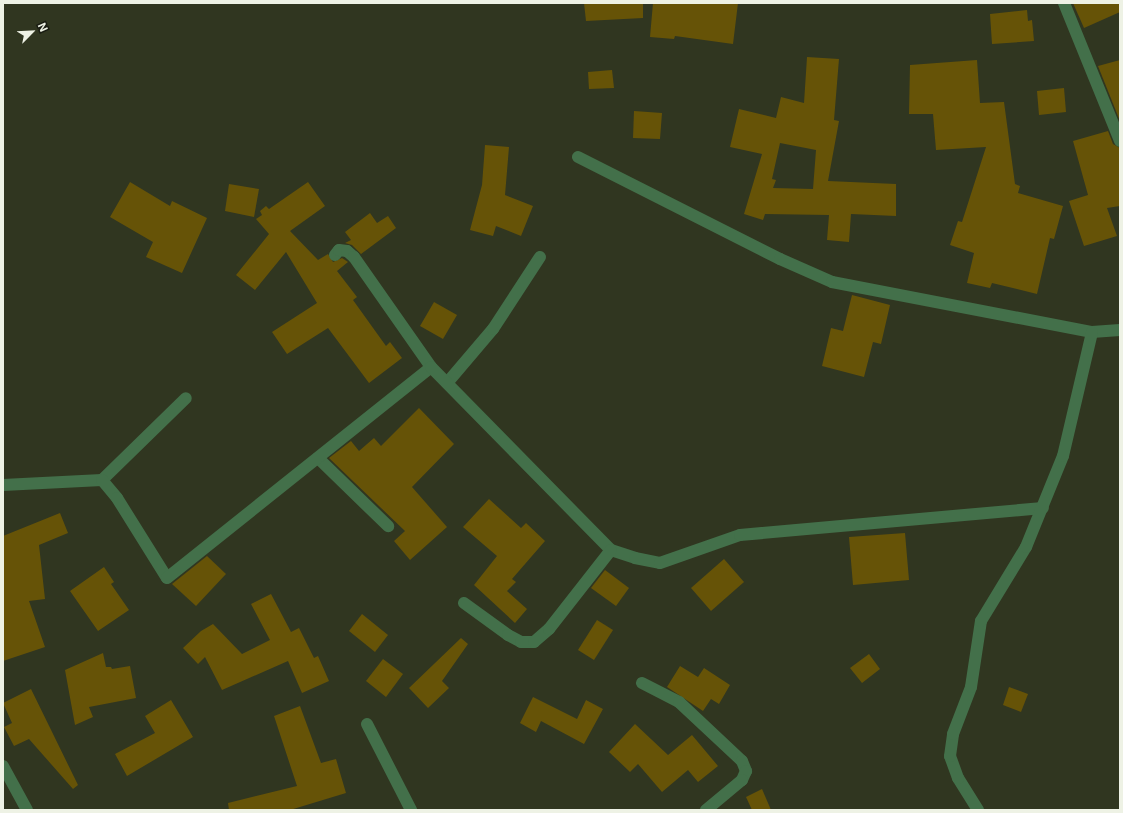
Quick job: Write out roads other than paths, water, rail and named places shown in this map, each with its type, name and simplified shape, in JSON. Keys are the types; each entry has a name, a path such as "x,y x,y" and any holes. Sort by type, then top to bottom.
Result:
{"street":[{"path":"1064,3 1120,140"},
{"path":"578,157 780,259 832,282 1092,332 1120,330"},
{"path":"335,255 340,250 347,251 354,257 432,367 611,550 635,558 660,563 740,535 1043,508"},
{"path":"447,383 493,329 540,257"},
{"path":"978,810 958,778 950,756 953,734 971,687 981,621 1026,547 1063,456 1092,332"},
{"path":"102,480 117,498 166,578 432,367"},
{"path":"3,486 102,480 186,398"},
{"path":"318,458 388,526"},
{"path":"464,603 521,642 534,642 549,629 611,550"},
{"path":"642,683 679,702 742,761 746,771 742,780 714,807"},
{"path":"367,724 411,810"},
{"path":"3,766 27,810"}]}
